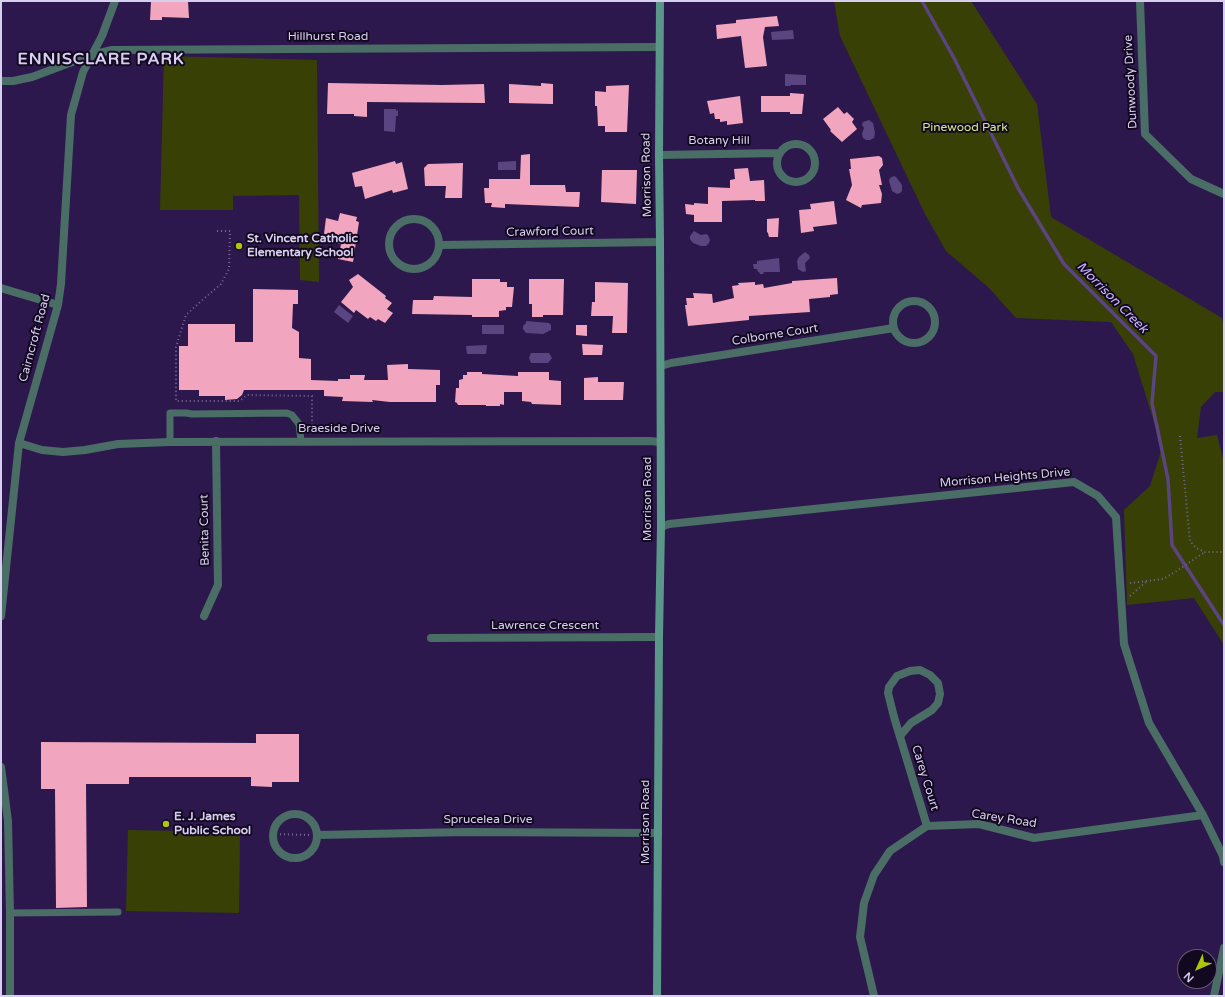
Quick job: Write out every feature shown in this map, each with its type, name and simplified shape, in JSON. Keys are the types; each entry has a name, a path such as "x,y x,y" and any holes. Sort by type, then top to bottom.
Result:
{"street":[{"name":"Cairncroft Road","path":"1,616 19,443 58,305 61,284 71,115 83,72 102,36 115,1"},
{"name":"Morrison Road","path":"657,996 661,527 660,242 658,155 660,1"},
{"name":"Dunwoody Drive","path":"1140,1 1145,134 1191,179 1224,194"},
{"name":"Hillhurst Road","path":"1,81 13,81 32,77 91,55 112,50 659,47"},
{"name":"Botany Hill","path":"658,155 780,153 788,145 794,144 806,146 814,155 815,166 812,173 808,178 796,182 784,177 778,166 780,153"},
{"path":"412,219 423,220 432,226 438,234 440,245 438,256 431,264 422,269 411,270 401,266 393,259 389,249 389,238 394,228 402,222 412,219"},
{"name":"Crawford Court","path":"440,245 660,242"},
{"path":"1,288 58,305"},
{"path":"909,301 922,302 932,311 935,324 933,331 923,341 909,342 902,339 894,328 894,314 902,304 909,301"},
{"name":"Colborne Court","path":"661,366 671,363 894,328"},
{"name":"Braeside Drive","path":"19,443 42,450 63,452 118,444 170,442 660,442"},
{"name":"Benita Court","path":"204,616 218,585 216,442"},
{"name":"Morrison Heights Drive","path":"661,527 669,524 1074,482 1098,496 1116,516 1124,644 1149,723 1203,814 1223,856 1224,862"},
{"name":"Lawrence Crescent","path":"431,638 659,637"},
{"name":"Carey Court","path":"900,736 911,723 932,710 938,703 940,694 938,683 930,675 920,670 910,671 897,676 889,687 888,693 900,736 928,826"},
{"path":"1,767 8,821 10,996"},
{"path":"295,813 308,817 313,822 317,835 316,844 311,852 303,857 294,858 285,856 278,851 273,843 272,834 274,827 282,817 295,813"},
{"name":"Carey Road","path":"928,826 979,824 1034,838 1203,814"},
{"path":"874,996 860,937 864,903 874,875 890,851 928,826"},
{"name":"Sprucelea Drive","path":"317,835 466,832 658,833"},
{"path":"1214,996 1224,948"}],"lane":[{"path":"170,442 170,413 287,413 292,415 299,424 301,441"},
{"path":"10,913 118,912"}],"path":[{"path":"217,231 230,231 229,269 221,284 186,316 176,347 176,401 238,401 247,395 312,396 312,425"},
{"path":"1180,436 1190,542 1196,548 1205,552 1224,552"},
{"path":"1120,582 1130,583 1163,579 1205,552"},
{"path":"1121,605 1147,581"},
{"path":"272,834 317,835"}],"green space":[{"name":"Pinewood Park","path":"834,1 971,1 1037,104 1051,217 1222,318 1224,329 1224,392 1215,392 1201,407 1197,438 1217,435 1224,462 1224,645 1194,598 1127,605 1124,510 1150,486 1162,448 1133,354 1111,322 1016,318 989,288 946,251 925,214 840,36"},
{"path":"164,56 317,60 319,282 300,280 299,195 233,196 233,210 160,210"},
{"path":"128,830 240,832 239,913 126,911"}],"shaded area":[{"path":"793,30 794,39 772,40 771,32"},
{"path":"785,74 806,75 806,85 785,86"},
{"path":"384,109 398,110 395,132 384,131"},
{"path":"869,120 873,123 875,133 874,138 866,140 863,138 862,134 864,128 862,125 863,122"},
{"path":"516,161 516,170 498,170 498,162"},
{"path":"894,176 902,185 902,191 897,194 892,191 889,181 890,178"},
{"path":"694,231 701,235 708,235 710,240 706,246 693,243 690,236"},
{"path":"805,252 810,258 805,263 806,271 803,272 798,269 797,261"},
{"path":"779,258 780,272 764,272 763,274 760,274 757,269 754,269 753,264 757,264 757,261"},
{"path":"339,305 353,316 348,323 334,312"},
{"path":"526,321 549,323 551,325 551,330 543,334 526,333 523,326"},
{"path":"482,325 504,325 504,334 482,334"},
{"path":"487,345 486,354 467,354 466,346"},
{"path":"531,353 549,353 552,358 548,363 531,363 529,358"}],"building":[{"path":"151,1 188,1 189,18 162,17 162,20 150,20"},
{"path":"777,16 779,26 765,27 763,37 767,66 745,68 741,36 717,39 716,25 736,23 736,20"},
{"path":"328,83 442,85 484,84 485,103 367,102 367,117 354,116 354,114 327,114"},
{"path":"541,83 553,84 553,104 509,103 509,84 541,86"},
{"path":"629,85 627,132 605,132 605,126 598,126 597,106 595,106 595,91 606,92 606,86"},
{"path":"790,93 804,94 802,114 790,114 790,112 761,112 761,96 790,96"},
{"path":"740,96 743,123 727,125 727,121 720,122 720,119 715,119 714,113 710,114 707,101"},
{"path":"838,107 844,114 847,112 854,119 852,122 857,129 842,142 830,131 831,130 823,119"},
{"path":"530,154 530,185 565,185 566,192 580,192 579,207 505,204 505,208 491,207 492,203 485,203 484,188 489,188 489,179 520,179 521,155"},
{"path":"879,156 882,158 883,165 879,170 882,185 879,185 882,194 881,203 862,205 861,208 846,200 852,185 849,169 851,169 850,159"},
{"path":"395,161 396,164 402,162 408,189 393,193 392,190 365,199 362,186 355,187 352,173"},
{"path":"463,163 462,198 445,198 446,186 425,186 424,168 428,164"},
{"path":"748,168 750,181 764,180 765,201 722,201 722,222 694,222 694,215 686,214 685,204 708,204 708,187 730,188 730,180 735,179 734,169"},
{"path":"602,170 637,170 636,204 601,202"},
{"path":"834,201 837,224 813,227 814,231 801,233 799,210 811,209 810,204"},
{"path":"340,213 357,217 356,221 359,222 353,262 338,259 341,244 335,244 336,236 324,234 326,218 338,221"},
{"path":"779,218 778,237 769,237 767,232 767,219"},
{"path":"358,274 386,296 385,298 392,303 387,309 393,313 385,323 378,319 376,321 370,317 368,319 356,310 354,313 341,302 353,287 349,280"},
{"path":"837,278 838,294 830,295 830,297 809,299 810,312 749,316 749,320 688,326 685,305 687,305 686,298 694,298 693,293 712,294 713,303 734,298 732,286 739,285 738,283 755,282 755,285 763,284 764,288 792,283 792,281"},
{"path":"472,279 500,279 500,282 507,282 507,287 514,287 512,307 506,307 506,310 499,311 499,317 412,314 413,300 433,300 434,296 472,297"},
{"path":"529,279 564,279 563,315 543,315 543,317 532,317 532,304 529,304"},
{"path":"595,282 628,283 627,333 612,333 613,316 591,316 592,302 595,302"},
{"path":"253,289 298,290 298,304 293,304 292,328 299,332 299,358 311,359 311,380 338,381 338,379 350,379 350,375 365,375 364,380 388,380 387,365 408,364 408,369 440,370 440,385 436,385 436,402 390,402 372,400 373,402 342,401 343,397 324,396 324,390 244,390 242,395 237,399 225,400 225,396 199,396 199,390 179,390 179,346 188,346 188,324 235,324 235,342 253,342"},
{"path":"576,325 587,325 587,336 576,335"},
{"path":"582,344 603,345 602,355 583,355"},
{"path":"467,372 518,376 518,372 549,372 549,380 561,381 561,405 532,404 531,402 522,401 522,392 504,392 504,405 458,405 455,402 456,388 459,388 459,380 463,379 463,375 467,375"},
{"path":"598,377 598,382 624,382 623,400 584,400 584,378"},
{"path":"256,734 299,734 299,782 272,782 272,787 251,786 251,777 129,777 129,784 86,784 87,907 56,908 55,789 41,789 41,742 256,743"}],"waterway":[{"name":"Morrison Creek","path":"922,1 954,58 1018,188 1064,264 1156,356 1152,403 1168,479 1172,545 1224,625"}],"place":[{"name":"St. Vincent Catholic Elementary School","path":"239,246"},
{"name":"E. J. James Public School","path":"166,824"}],"district":[{"name":"ENNISCLARE PARK","path":"101,60"}]}
